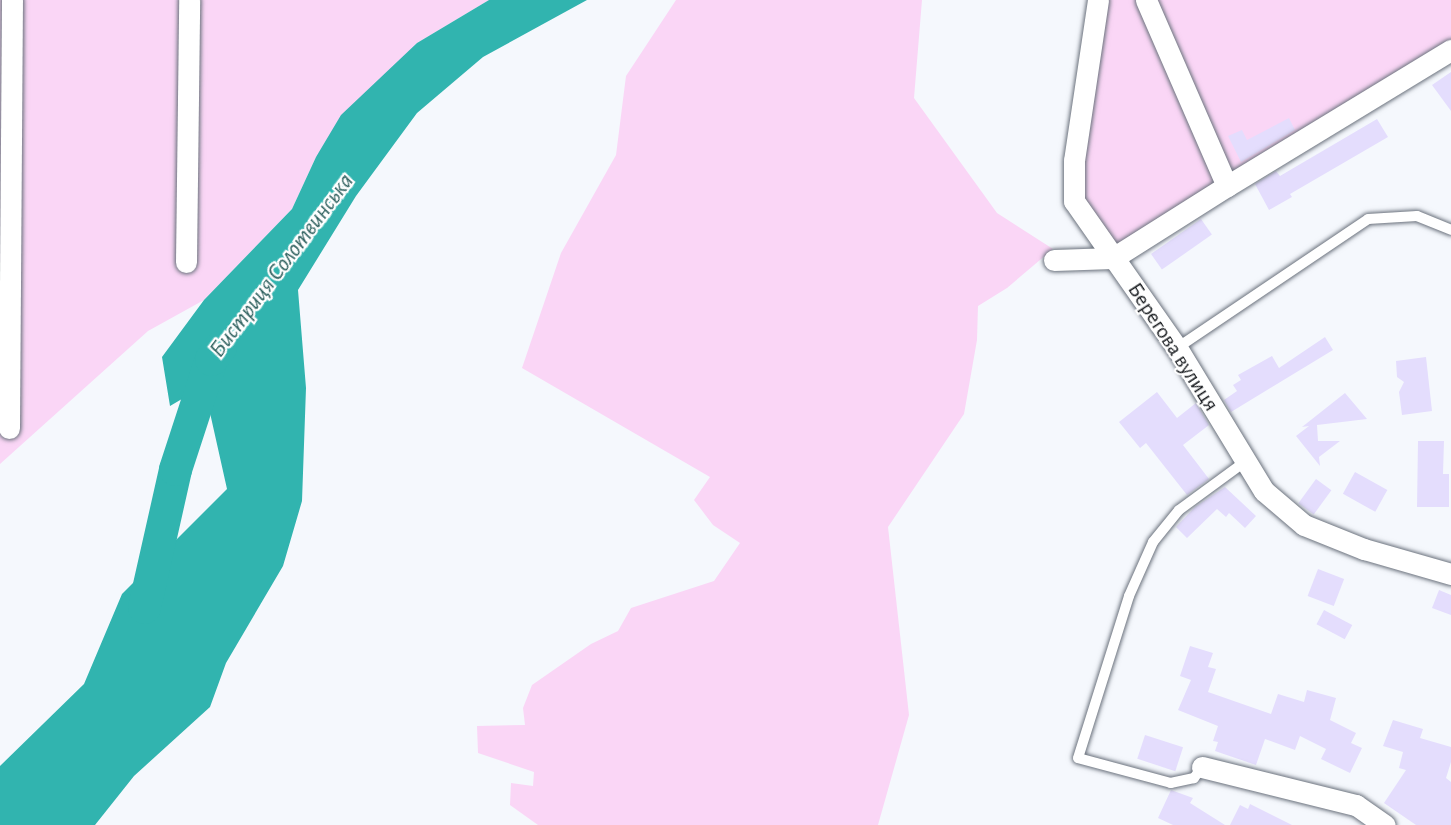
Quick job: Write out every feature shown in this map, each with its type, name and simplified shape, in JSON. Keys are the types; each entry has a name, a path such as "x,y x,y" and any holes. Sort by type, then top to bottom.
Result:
{"street":[{"path":"9,428 12,0"},
{"path":"186,262 189,0"},
{"name":"Берегова вулиця","path":"1098,0 1074,159 1074,201 1177,348 1264,491 1304,525 1364,549 1451,574"},
{"path":"1146,0 1227,186"},
{"path":"1054,260 1113,258 1451,50"},
{"path":"1202,767 1356,805 1385,825"}],"lane":[{"path":"1177,348 1368,219 1417,216 1451,230"},
{"path":"1202,767 1194,778 1171,783 1078,758 1130,596 1153,542 1179,510 1246,461"}],"shaded area":[{"path":"0,0 489,0 417,43 316,157 292,209 204,300 148,331 0,464"},
{"path":"676,0 922,0 914,98 997,213 1053,249 1007,288 978,306 977,340 964,414 888,527 909,715 878,825 538,825 510,805 511,783 533,786 534,772 478,753 477,726 525,725 523,708 532,685 591,644 618,631 631,608 714,581 740,543 713,525 694,500 710,477 522,368 561,253 616,155 626,76"},
{"path":"1109,0 1451,0 1451,45 1112,251 1077,199 1098,45"}],"water":[{"path":"489,0 587,0 483,57 417,113 356,196 298,290 306,388 302,501 283,566 226,663 210,707 134,776 95,825 0,825 0,766 84,684 122,594 227,489 204,386 170,406 162,357 204,300 292,209 316,157 341,115 417,43"}],"building":[{"path":"1451,72 1451,111 1432,85"},
{"path":"1289,118 1295,130 1241,162 1228,136 1242,130 1247,140"},
{"path":"1377,119 1388,137 1290,194 1292,197 1269,210 1255,184 1276,171 1280,176"},
{"path":"1201,219 1212,235 1162,270 1151,254"},
{"path":"1325,337 1333,350 1231,412 1224,400 1237,391 1233,385 1241,380 1238,375 1272,356 1279,368"},
{"path":"1426,357 1432,411 1402,415 1399,392 1404,382 1397,377 1396,361"},
{"path":"1157,392 1177,418 1196,403 1209,425 1183,445 1209,479 1187,495 1146,443 1140,448 1119,422"},
{"path":"1345,393 1367,419 1317,425 1318,441 1340,441 1319,457 1320,466 1296,436 1309,426 1302,427"},
{"path":"1418,441 1444,441 1443,474 1449,474 1449,507 1417,507"},
{"path":"1355,472 1387,490 1375,512 1343,494"},
{"path":"1316,479 1331,490 1314,514 1298,503"},
{"path":"1225,487 1256,516 1245,528 1229,513 1226,517 1217,509 1187,538 1176,527 1195,507"},
{"path":"1318,569 1344,579 1334,606 1308,596"},
{"path":"1439,590 1451,595 1451,615 1432,608"},
{"path":"1324,610 1352,625 1345,639 1316,624"},
{"path":"1190,646 1213,653 1208,667 1216,669 1208,692 1271,714 1278,694 1304,702 1307,690 1336,698 1330,720 1356,733 1351,743 1362,748 1350,773 1321,759 1326,749 1300,736 1295,750 1265,739 1256,765 1215,751 1218,742 1213,741 1218,726 1178,710 1191,680 1180,676"},
{"path":"1393,720 1423,729 1420,738 1451,747 1451,762 1446,778 1451,782 1451,825 1416,825 1384,803 1406,770 1399,768 1403,752 1383,746"},
{"path":"1145,735 1183,747 1175,771 1137,759"},
{"path":"1171,790 1193,798 1190,803 1225,825 1173,825 1158,818"},
{"path":"1250,804 1292,825 1230,825 1240,805 1248,809"}],"waterway":[{"name":"Бистриця Солотвинська","path":"144,607 175,469 211,359 220,347"}]}
